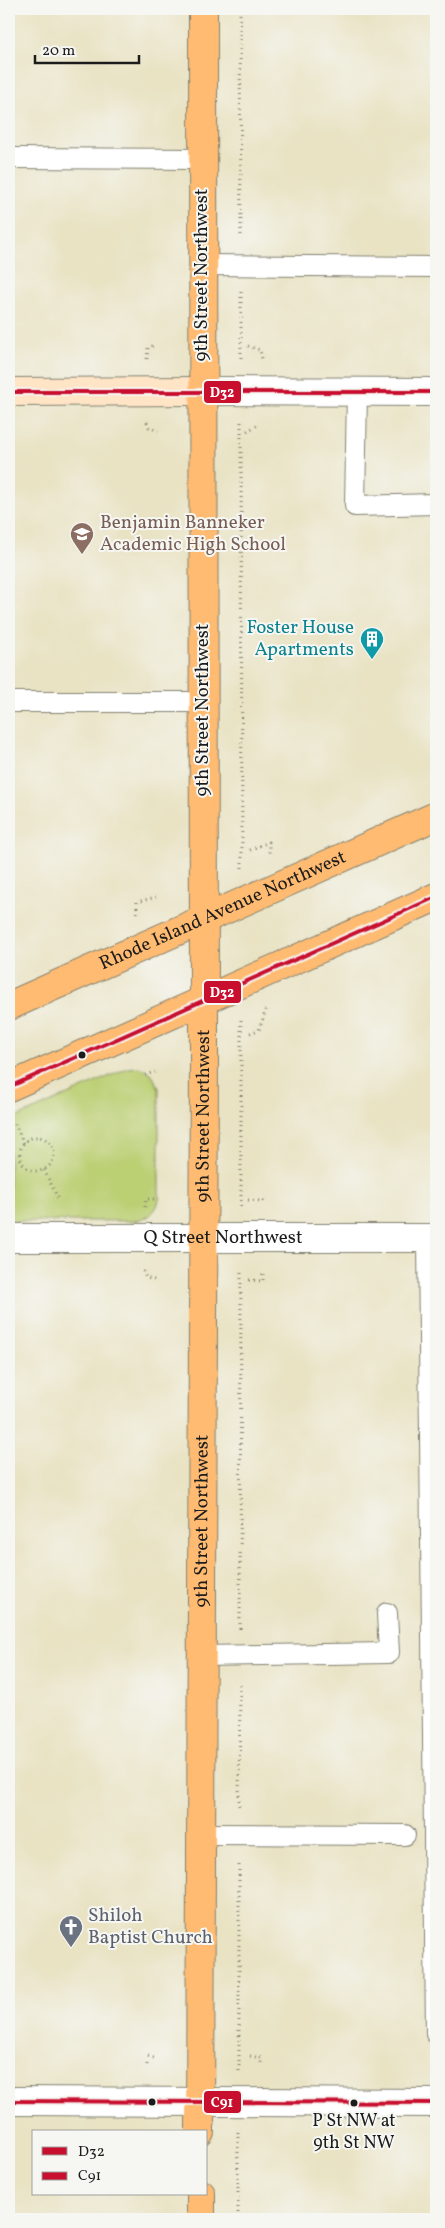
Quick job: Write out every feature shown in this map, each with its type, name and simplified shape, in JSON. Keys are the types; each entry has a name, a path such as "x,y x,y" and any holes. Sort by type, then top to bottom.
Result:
{"main road":[{"name":"9th Street Northwest","path":"200,2130 203,1238 202,9"},
{"path":"9,392 202,392"},
{"name":"Rhode Island Avenue Northwest","path":"9,1006 436,816"},
{"path":"9,1087 436,896"},
{"path":"201,2196 201,2219"}],"street":[{"path":"202,392 436,392"},
{"name":"Q Street Northwest","path":"9,1238 432,1238"},
{"path":"9,2101 436,2103"}],"lane":[{"path":"9,158 202,158"},
{"path":"202,265 436,267"},
{"path":"357,392 356,506 436,504"},
{"path":"9,702 203,702"},
{"path":"432,1238 436,2034"},
{"path":"202,1656 389,1653 387,1613"},
{"path":"201,1834 404,1835"}],"path":[{"path":"240,9 241,346"},
{"path":"147,359 148,348 156,345"},
{"path":"248,346 260,350 263,362"},
{"path":"241,431 242,902"},
{"path":"250,850 269,842 269,859"},
{"path":"136,921 137,902 156,896"},
{"path":"239,2056 241,982"},
{"path":"250,1033 259,1030 269,1000"},
{"path":"145,1075 156,1072"},
{"path":"15,1124 24,1144"},
{"path":"33,1138 39,1138 48,1142 54,1151 52,1162 44,1170 33,1171 24,1165 20,1154 24,1144 33,1138"},
{"path":"44,1170 59,1200"},
{"path":"249,1280 263,1281 263,1269"},
{"path":"143,1270 146,1278 154,1280"},
{"path":"147,2065 147,2056 154,2058"},
{"path":"250,2056 261,2058 261,2066"},
{"path":"238,2136 238,2219"}],"green space":[{"path":"139,1067 151,1073 159,1088 159,1200 154,1211 148,1217 136,1221 9,1221 9,1121 128,1068"}],"transit line":[{"name":"D32","path":"9,392 436,392"},
{"name":"D32","path":"9,1087 436,897"},
{"name":"C91","path":"9,2101 436,2103"}],"place":[{"name":"Benjamin Banneker Academic High School","path":"82,555"},
{"name":"Foster House Apartments","path":"372,660"},
{"name":"Shiloh Baptist Church","path":"71,1948"},
{"name":"P St NW at 9th St NW","path":"354,2103"}]}
